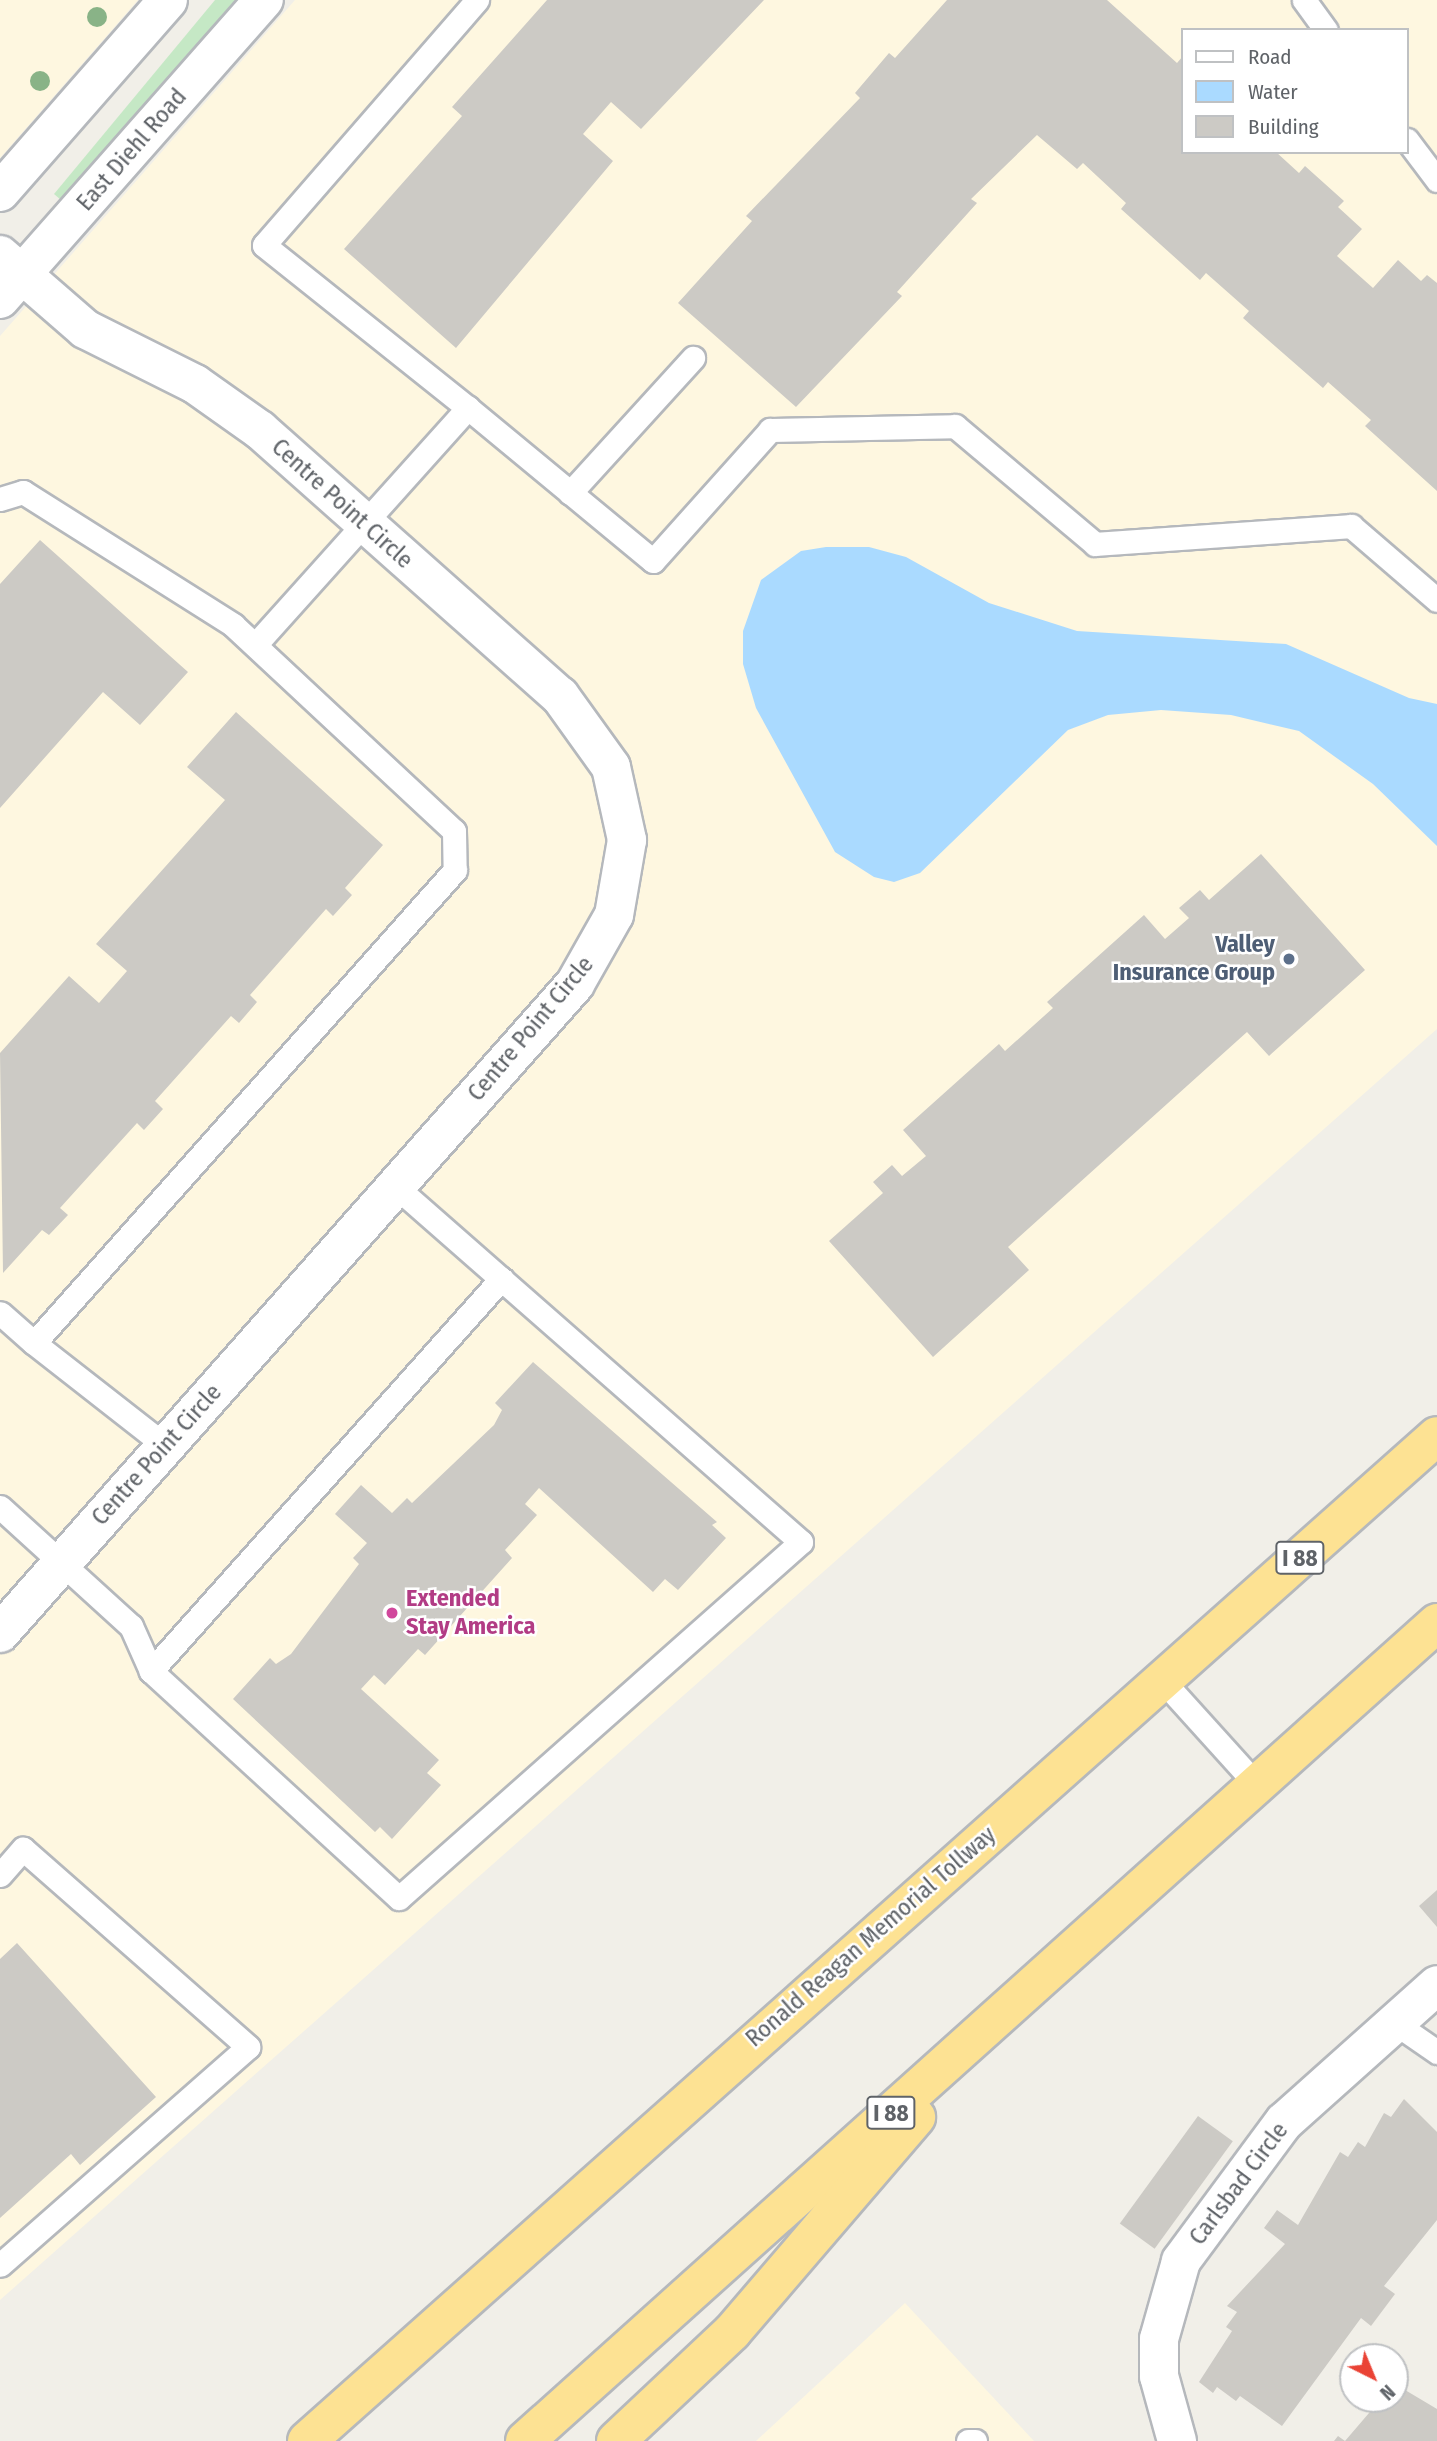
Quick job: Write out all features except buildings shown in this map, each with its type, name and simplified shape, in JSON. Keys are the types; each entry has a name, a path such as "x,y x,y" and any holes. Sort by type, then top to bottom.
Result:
{"highway":[{"name":"Ronald Reagan Memorial Tollway","path":"307,2441 1437,1436"},
{"name":"I 88","path":"525,2441 1437,1623"},
{"path":"616,2441 732,2332 1016,2001"}],"street":[{"path":"0,192 168,0"},
{"name":"East Diehl Road","path":"7,276 264,0"},
{"name":"Centre Point Circle","path":"0,1633 587,968 620,895 627,840 611,767 576,713 366,524 218,399 111,347 7,276"},
{"name":"Carlsbad Circle","path":"1177,2441 1158,2376 1159,2340 1181,2261 1284,2122 1437,1985"}],"lane":[{"path":"477,0 264,245 468,408 653,561 770,430 956,426 1094,544 1351,526 1437,600"},
{"path":"1304,0 1325,28"},
{"path":"1409,143 1437,180"},
{"path":"570,493 693,358"},
{"path":"255,645 468,408"},
{"path":"0,499 23,492 255,645 454,831 455,870 34,1343"},
{"path":"0,1507 131,1626 151,1671 399,1898 800,1542 395,1186"},
{"path":"151,1671 501,1279"},
{"path":"0,1313 34,1343 166,1446"},
{"path":"1163,1681 1255,1784"},
{"path":"0,1875 23,1849 248,2047 0,2265"},
{"path":"1395,2023 1437,2052"},
{"path":"968,2441 975,2441"}],"shaded area":[{"path":"0,0 138,0 0,158"},
{"path":"295,0 1437,0 1437,1029 0,2300 0,336"},
{"path":"905,2303 1034,2441 756,2441"}],"green space":[{"path":"215,0 238,0 61,200 54,194"}],"water":[{"path":"826,547 869,547 906,557 989,603 1077,631 1286,644 1409,698 1437,704 1437,846 1373,784 1299,731 1231,715 1161,710 1108,715 1068,730 920,873 894,882 874,877 835,852 756,708 743,664 743,631 761,580 801,551"}],"place":[{"name":"Valley Insurance Group","path":"1289,959"},
{"name":"Extended Stay America","path":"392,1613"}]}
